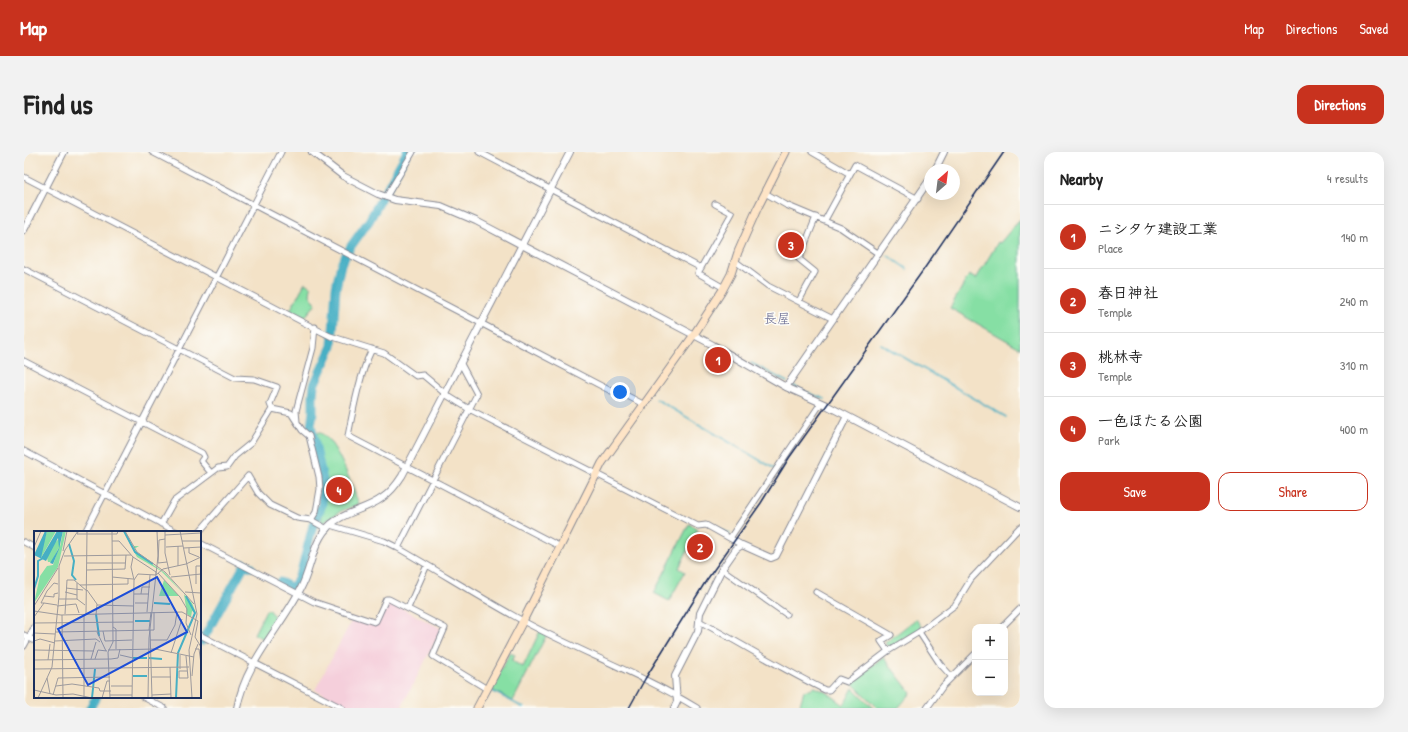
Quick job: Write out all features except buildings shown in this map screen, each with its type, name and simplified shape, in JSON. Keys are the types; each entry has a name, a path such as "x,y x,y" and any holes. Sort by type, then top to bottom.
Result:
{"main road":[{"path":"477,708 523,621 596,474 643,404 693,336 724,288 765,193 786,152"}],"street":[{"path":"24,230 64,152"},
{"path":"152,152 611,391 616,390 643,404"},
{"path":"86,531 281,152"},
{"path":"312,152 343,176 378,194 386,197 451,209 693,336 786,387 847,416 1020,507"},
{"path":"386,197 413,152"},
{"path":"479,152 701,268"},
{"path":"237,708 253,662 298,594 306,578 315,547 328,527 343,516 382,499 396,485 407,467 570,152"},
{"path":"812,152 850,174"},
{"path":"938,164 944,152"},
{"path":"825,220 855,165 918,199"},
{"path":"24,177 333,337 384,353 416,376 423,375 445,393 469,409 698,526 706,525 742,545 771,558 776,556 847,416"},
{"path":"786,387 924,189"},
{"path":"765,193 786,205 825,220 841,228 879,254"},
{"path":"715,204 732,213 698,273 724,288"},
{"path":"799,301 815,272 799,259 816,217"},
{"path":"735,261 768,286 833,319"},
{"path":"24,269 235,378 254,378 277,387 270,404 272,409 251,443 235,456 227,467 218,468 211,472 174,501 161,524"},
{"path":"297,422 296,411 313,348 315,327"},
{"path":"372,349 358,394 348,436 559,546"},
{"path":"24,361 202,453 204,456 201,461 211,472"},
{"path":"398,548 477,394 461,364"},
{"path":"730,538 821,403"},
{"path":"272,409 291,414 302,430 309,436 319,477 320,489 316,512 311,520"},
{"path":"24,451 175,531"},
{"path":"200,531 248,476 258,493 270,505 297,518 311,520 328,527 384,541 523,621 593,656 645,679 697,708"},
{"path":"699,621 762,654 793,675 825,690 829,690 839,679 847,682 888,651 918,632 955,605 971,579 1019,531"},
{"path":"24,542 34,547"},
{"path":"201,544 314,602 374,622 386,599 408,608 445,628 433,656 487,688"},
{"path":"674,708 677,702 675,676 698,631 700,613 722,569 736,548 742,545"},
{"path":"408,608 428,565"},
{"path":"722,569 786,614"},
{"path":"816,592 891,635 881,641 888,651"},
{"path":"1005,624 1020,608"},
{"path":"24,646 26,636 34,627"},
{"path":"918,632 940,664 952,677"},
{"path":"203,636 342,708"},
{"path":"927,708 943,686 972,657"},
{"path":"145,698 164,708"}],"shaded area":[{"path":"390,602 440,628 441,630 401,708 350,708 315,690 353,618 375,626 387,603"}],"green space":[{"path":"1020,219 1020,348 950,308 969,275 976,279 998,242 1000,243"},
{"path":"305,283 311,287 310,295 316,304 303,319 289,312"},
{"path":"318,432 325,436 337,452 359,504 341,511 324,522 321,522 325,480 317,450 315,435"},
{"path":"689,524 698,529 679,568 685,572 669,601 654,593"},
{"path":"266,610 270,610 276,620 263,639 254,634"},
{"path":"916,619 922,628 891,647 888,647 885,643"},
{"path":"540,631 547,634 513,701 490,689 510,653 515,655 512,661 523,667"},
{"path":"883,657 911,693 898,708 877,708 851,682"},
{"path":"815,687 828,693 844,705 853,688 873,708 799,708 804,691"}],"waterway":[{"path":"280,582 293,588 301,572 313,525 322,505 323,480 311,426 313,395 314,385 332,346 336,288 341,264 351,246 369,221 407,152"},
{"path":"887,255 907,269"},
{"path":"881,344 1006,417"},
{"path":"751,363 787,382"},
{"path":"790,384 825,399"},
{"path":"656,399 775,469"},
{"path":"704,521 730,534"},
{"path":"201,640 245,564 251,567"},
{"path":"492,691 524,708"},
{"path":"90,708 95,698"}],"railway":[{"path":"629,708 645,679 706,581 761,503 789,458 924,269 1004,152"}],"place":[{"name":"桃林寺","path":"791,245"},
{"name":"ニシタケ建設工業","path":"718,360"},
{"name":"一色ほたる公園","path":"339,490"},
{"name":"春日神社","path":"700,547"}],"district":[{"name":"長屋","path":"777,318"}]}
